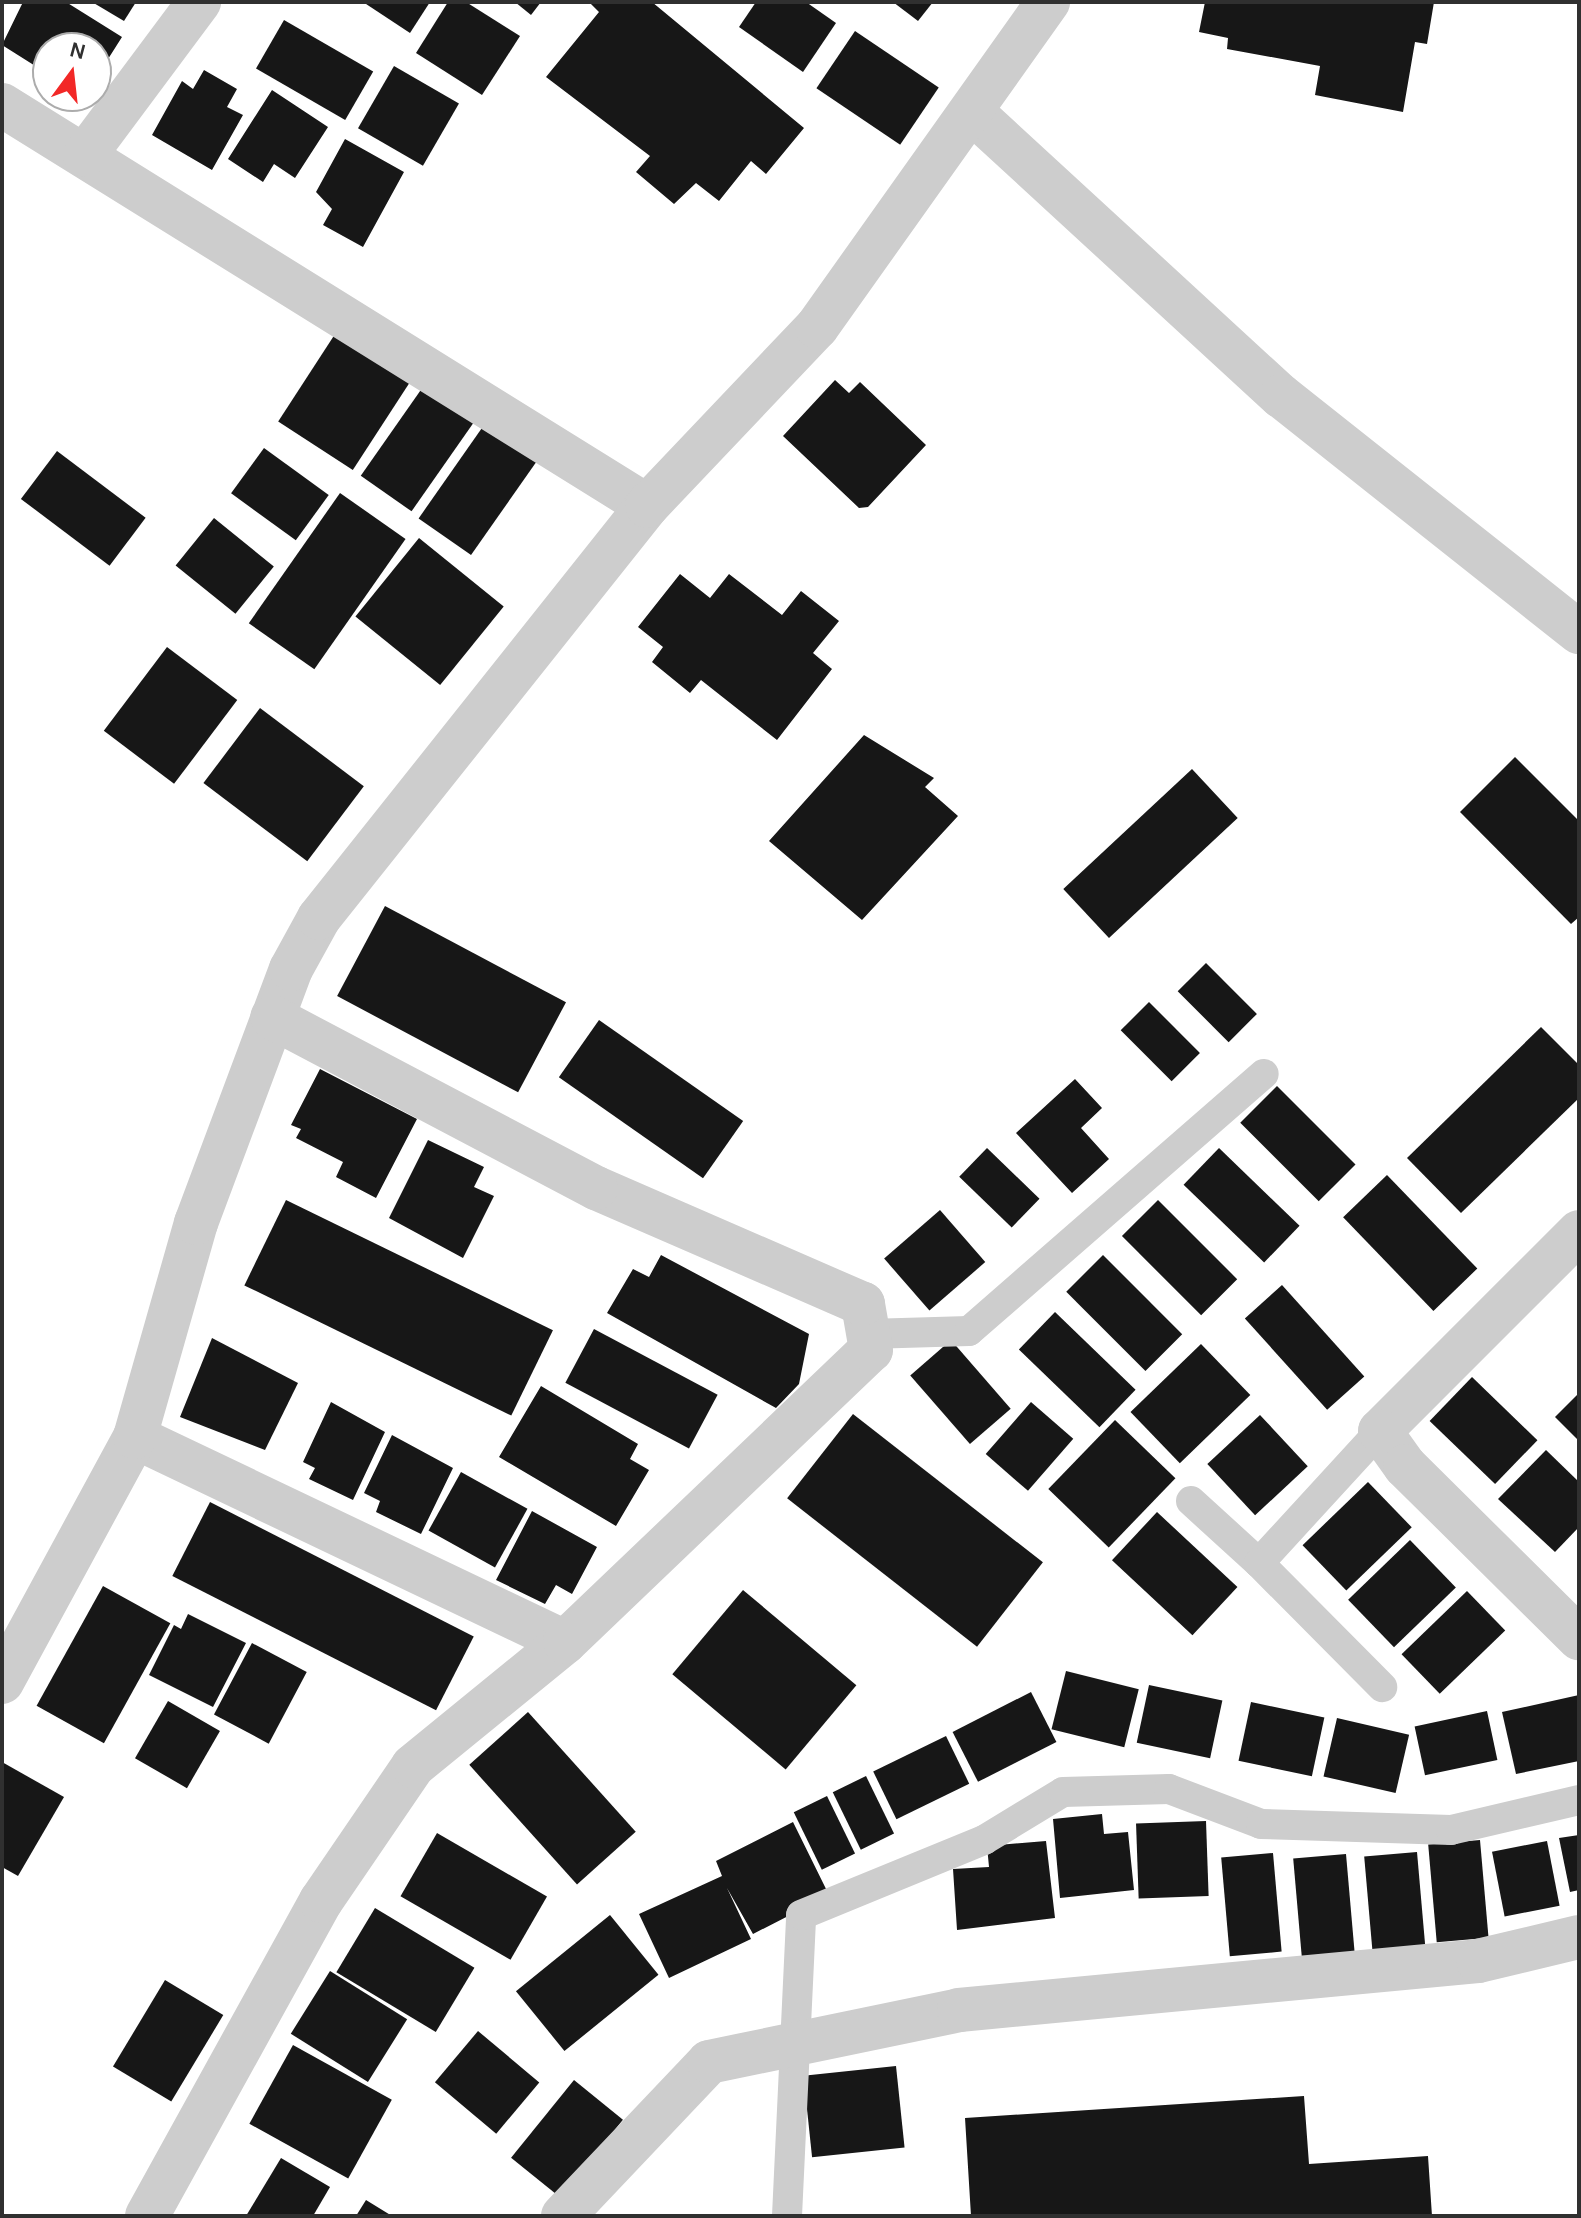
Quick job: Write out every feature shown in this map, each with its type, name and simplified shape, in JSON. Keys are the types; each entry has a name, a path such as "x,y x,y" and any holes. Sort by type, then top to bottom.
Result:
{"street":[{"path":"85,155 199,2"},
{"path":"2,1682 135,1437 196,1223 272,1017 319,918 647,506 817,327 974,114 1048,2"},
{"path":"2,105 647,506"},
{"path":"974,114 1281,396 1579,632"},
{"path":"147,2216 321,1901 413,1766 565,1642 871,1350 863,1304 596,1188 272,1017"},
{"path":"1579,1232 1380,1431 1405,1466 1579,1638"},
{"path":"135,1437 565,1642"},
{"path":"563,2216 709,2062 793,2041 959,2010 1478,1961 1579,1937"}],"lane":[{"path":"868,1334 969,1331 1264,1074"},
{"path":"1259,1563 1380,1431"},
{"path":"1191,1501 1259,1563 1382,1687"},
{"path":"787,2216 801,1915 984,1840 1063,1792 1169,1789 1261,1824 1451,1830 1579,1800"}],"building":[{"path":"23,2 66,2 122,37 112,53 112,32 32,32 32,64 2,45"},
{"path":"92,2 136,2 124,21"},
{"path":"363,2 430,2 410,33"},
{"path":"448,2 466,2 520,36 482,95 416,53"},
{"path":"515,2 541,2 531,15"},
{"path":"589,2 652,2 804,128 766,174 751,161 719,201 696,183 674,204 636,172 650,156 546,77 599,12"},
{"path":"756,2 806,2 836,23 803,72 739,27"},
{"path":"893,2 933,2 918,21"},
{"path":"1205,2 1434,2 1427,44 1415,42 1403,112 1315,95 1320,66 1227,49 1228,38 1199,32"},
{"path":"284,20 373,72 345,120 256,68"},
{"path":"855,31 939,87 900,145 816,88"},
{"path":"394,66 459,104 423,166 358,128"},
{"path":"204,70 237,89 227,107 243,115 212,170 152,135 182,81 193,89"},
{"path":"272,90 328,127 295,178 274,164 263,182 228,159"},
{"path":"345,139 404,172 363,247 323,225 332,209 316,192"},
{"path":"337,331 412,379 353,470 278,422"},
{"path":"835,380 849,393 860,382 926,445 868,507 859,508 783,436"},
{"path":"425,384 476,420 412,511 361,476"},
{"path":"484,425 536,462 471,555 419,518"},
{"path":"264,448 329,495 296,540 231,493"},
{"path":"57,451 146,518 110,566 21,499"},
{"path":"340,493 406,539 314,669 249,623"},
{"path":"214,518 274,566 235,614 176,565"},
{"path":"419,538 504,607 440,685 355,616"},
{"path":"680,574 710,598 729,574 782,615 801,591 839,621 813,653 832,669 777,740 701,680 690,693 652,662 663,647 638,627"},
{"path":"167,647 237,700 174,784 104,731"},
{"path":"260,708 364,786 307,861 203,783"},
{"path":"864,735 934,778 925,787 958,816 862,920 769,841"},
{"path":"1515,757 1579,821 1579,917 1571,924 1460,812"},
{"path":"1192,769 1238,818 1109,938 1063,889"},
{"path":"385,906 566,1002 518,1092 337,996"},
{"path":"1206,963 1257,1014 1229,1042 1178,991"},
{"path":"1149,1002 1200,1053 1172,1081 1121,1030"},
{"path":"599,1020 743,1121 703,1178 559,1077"},
{"path":"1541,1027 1579,1065 1579,1098 1461,1213 1407,1158"},
{"path":"320,1069 417,1119 376,1198 336,1177 343,1162 296,1138 301,1129 291,1125"},
{"path":"1075,1079 1102,1108 1081,1128 1109,1159 1072,1193 1016,1133"},
{"path":"1277,1086 1355,1164 1319,1201 1240,1123"},
{"path":"428,1140 484,1167 474,1187 494,1196 463,1258 389,1218"},
{"path":"987,1148 1040,1199 1012,1227 959,1177"},
{"path":"1219,1148 1300,1226 1264,1262 1184,1185"},
{"path":"1387,1175 1477,1269 1433,1311 1343,1217"},
{"path":"286,1200 553,1330 511,1416 244,1285"},
{"path":"1158,1200 1237,1279 1201,1315 1122,1236"},
{"path":"940,1210 985,1262 929,1311 884,1259"},
{"path":"661,1255 809,1334 799,1384 776,1408 607,1313 633,1269 649,1277"},
{"path":"1103,1255 1182,1334 1145,1371 1066,1292"},
{"path":"1282,1285 1364,1376 1327,1410 1245,1318"},
{"path":"1055,1312 1136,1390 1099,1427 1019,1349"},
{"path":"594,1329 718,1395 689,1449 565,1383"},
{"path":"212,1338 298,1383 265,1450 180,1417"},
{"path":"951,1340 1011,1409 970,1444 910,1375"},
{"path":"1201,1344 1250,1395 1180,1463 1131,1412"},
{"path":"1472,1377 1537,1440 1495,1484 1430,1421"},
{"path":"541,1386 638,1444 630,1459 649,1470 616,1526 499,1457"},
{"path":"1579,1393 1579,1441 1555,1417"},
{"path":"331,1402 385,1432 353,1500 309,1479 315,1468 303,1462"},
{"path":"1031,1402 1073,1439 1028,1491 986,1454"},
{"path":"853,1414 1043,1562 977,1647 787,1498"},
{"path":"1260,1415 1308,1466 1255,1515 1207,1464"},
{"path":"1115,1420 1175,1478 1109,1547 1048,1489"},
{"path":"392,1435 453,1468 421,1534 376,1512 380,1501 364,1493"},
{"path":"1546,1450 1579,1482 1579,1527 1555,1552 1498,1499"},
{"path":"461,1472 527,1509 495,1567 429,1531"},
{"path":"1368,1482 1412,1527 1346,1591 1303,1545"},
{"path":"210,1502 474,1636 436,1710 172,1576"},
{"path":"532,1511 597,1547 572,1594 556,1585 545,1604 496,1580"},
{"path":"1157,1512 1237,1587 1192,1635 1112,1560"},
{"path":"1410,1540 1456,1587 1394,1647 1348,1600"},
{"path":"103,1586 170,1623 104,1743 37,1706"},
{"path":"743,1590 856,1685 786,1769 672,1674"},
{"path":"1467,1591 1505,1631 1440,1694 1402,1654"},
{"path":"188,1614 246,1643 213,1707 149,1675 174,1625 181,1629"},
{"path":"252,1643 307,1672 269,1744 214,1715"},
{"path":"1066,1671 1139,1689 1124,1747 1051,1729"},
{"path":"1149,1685 1222,1701 1210,1758 1137,1743"},
{"path":"1031,1692 1056,1742 978,1782 953,1732"},
{"path":"1579,1695 1579,1761 1516,1774 1502,1712"},
{"path":"168,1701 220,1731 187,1788 135,1758"},
{"path":"1251,1702 1324,1718 1312,1776 1239,1761"},
{"path":"1487,1711 1497,1760 1425,1775 1415,1726"},
{"path":"528,1712 636,1832 577,1885 469,1765"},
{"path":"1337,1718 1409,1735 1396,1793 1324,1776"},
{"path":"946,1736 969,1784 896,1819 873,1772"},
{"path":"2,1762 64,1797 18,1876 2,1867"},
{"path":"866,1776 894,1834 861,1850 833,1792"},
{"path":"827,1796 855,1854 822,1870 794,1812"},
{"path":"1102,1814 1104,1834 1128,1832 1134,1890 1060,1898 1053,1819"},
{"path":"1206,1821 1209,1896 1139,1898 1136,1823"},
{"path":"793,1822 829,1895 753,1934 727,1888 751,1939 669,1978 639,1914 722,1876 716,1861"},
{"path":"437,1833 547,1896 510,1960 400,1896"},
{"path":"1579,1835 1579,1890 1570,1892 1559,1838"},
{"path":"1480,1840 1489,1938 1437,1942 1428,1845"},
{"path":"1046,1841 1055,1918 957,1930 953,1869 989,1867 987,1846"},
{"path":"1547,1841 1560,1906 1505,1916 1492,1852"},
{"path":"1417,1852 1426,1952 1373,1956 1364,1857"},
{"path":"1273,1853 1282,1952 1230,1956 1221,1858"},
{"path":"1346,1854 1355,1953 1302,1957 1293,1859"},
{"path":"375,1908 474,1968 436,2032 336,1972"},
{"path":"610,1915 658,1975 564,2051 516,1991"},
{"path":"330,1971 407,2019 368,2082 291,2034"},
{"path":"165,1980 223,2015 171,2102 113,2067"},
{"path":"478,2031 539,2082 496,2134 435,2082"},
{"path":"293,2045 392,2100 348,2178 249,2124"},
{"path":"896,2066 905,2148 812,2157 804,2076"},
{"path":"574,2080 623,2120 560,2197 511,2158"},
{"path":"1304,2096 1309,2164 1428,2156 1432,2216 971,2216 965,2118"},
{"path":"281,2158 330,2187 313,2216 246,2216"},
{"path":"366,2200 392,2216 356,2216"}]}
